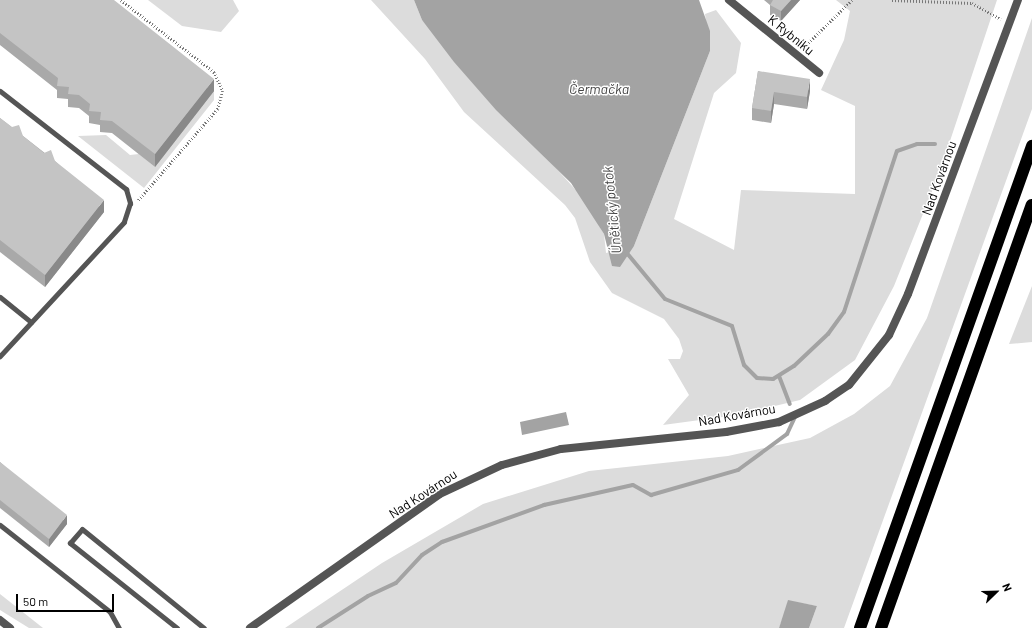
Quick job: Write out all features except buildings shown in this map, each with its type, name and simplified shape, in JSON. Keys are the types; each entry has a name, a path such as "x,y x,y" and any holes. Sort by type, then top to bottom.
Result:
{"highway":[{"path":"860,628 1032,146"},
{"path":"880,628 1032,205"}],"street":[{"name":"K Rybníku","path":"729,0 819,73"},
{"path":"1010,21 1013,0"},
{"name":"Nad Kovárnou","path":"250,628 440,494 502,465 561,449 726,432 779,422 825,401 849,385 889,335 908,294 1018,0"},
{"path":"0,620 10,628"}],"lane":[{"path":"0,91 126,189 130,203 124,222 0,356"},
{"path":"0,297 31,322"},
{"path":"0,525 110,612 119,628"},
{"path":"177,628 70,543 82,529 204,628"}],"path":[{"path":"121,0 214,72 223,91 218,108 145,197 130,203"},
{"path":"796,55 852,0"},
{"path":"892,0 972,3 1010,21"}],"shaded area":[{"path":"148,0 233,0 239,11 221,32 182,26"},
{"path":"371,0 414,0 422,20 583,198 604,234 606,253 634,246 710,51 705,14 716,10 741,43 736,73 714,93 674,219 734,250 741,190 855,194 855,106 821,90 844,40 850,11 836,0 997,0 939,174 894,286 855,360 800,400 737,415 663,425 689,395 668,359 680,359 683,351 679,339 664,319 612,293 590,262 575,218 565,205 464,112 425,59"},
{"path":"1032,18 1032,109 844,628 809,628 817,606 789,601 779,628 285,628 382,563 483,504 589,471 728,456 810,438 854,414 890,386 927,318"},
{"path":"181,54 214,82 214,100 144,188 78,136 106,135 130,155 139,154 155,167"},
{"path":"1032,286 1032,342 1009,344"},
{"path":"0,594 43,628 29,628 0,610"}],"water":[{"name":"Čermačka","path":"414,0 699,0 710,31 710,51 634,246 620,267 612,266 604,234 571,183 496,110 454,62 422,20"},
{"path":"566,412 569,425 522,435 520,422"},
{"path":"788,600 817,606 809,628 779,628"}],"waterway":[{"name":"Únětický potok","path":"626,252 665,299 732,326 744,365 757,378 773,379 794,366 828,334 844,312 897,151 917,144 935,144"},
{"path":"779,376 790,404"},
{"path":"318,628 368,596 396,583 422,555 442,542 544,505 633,485 651,495 738,470 787,434 795,417"}]}
